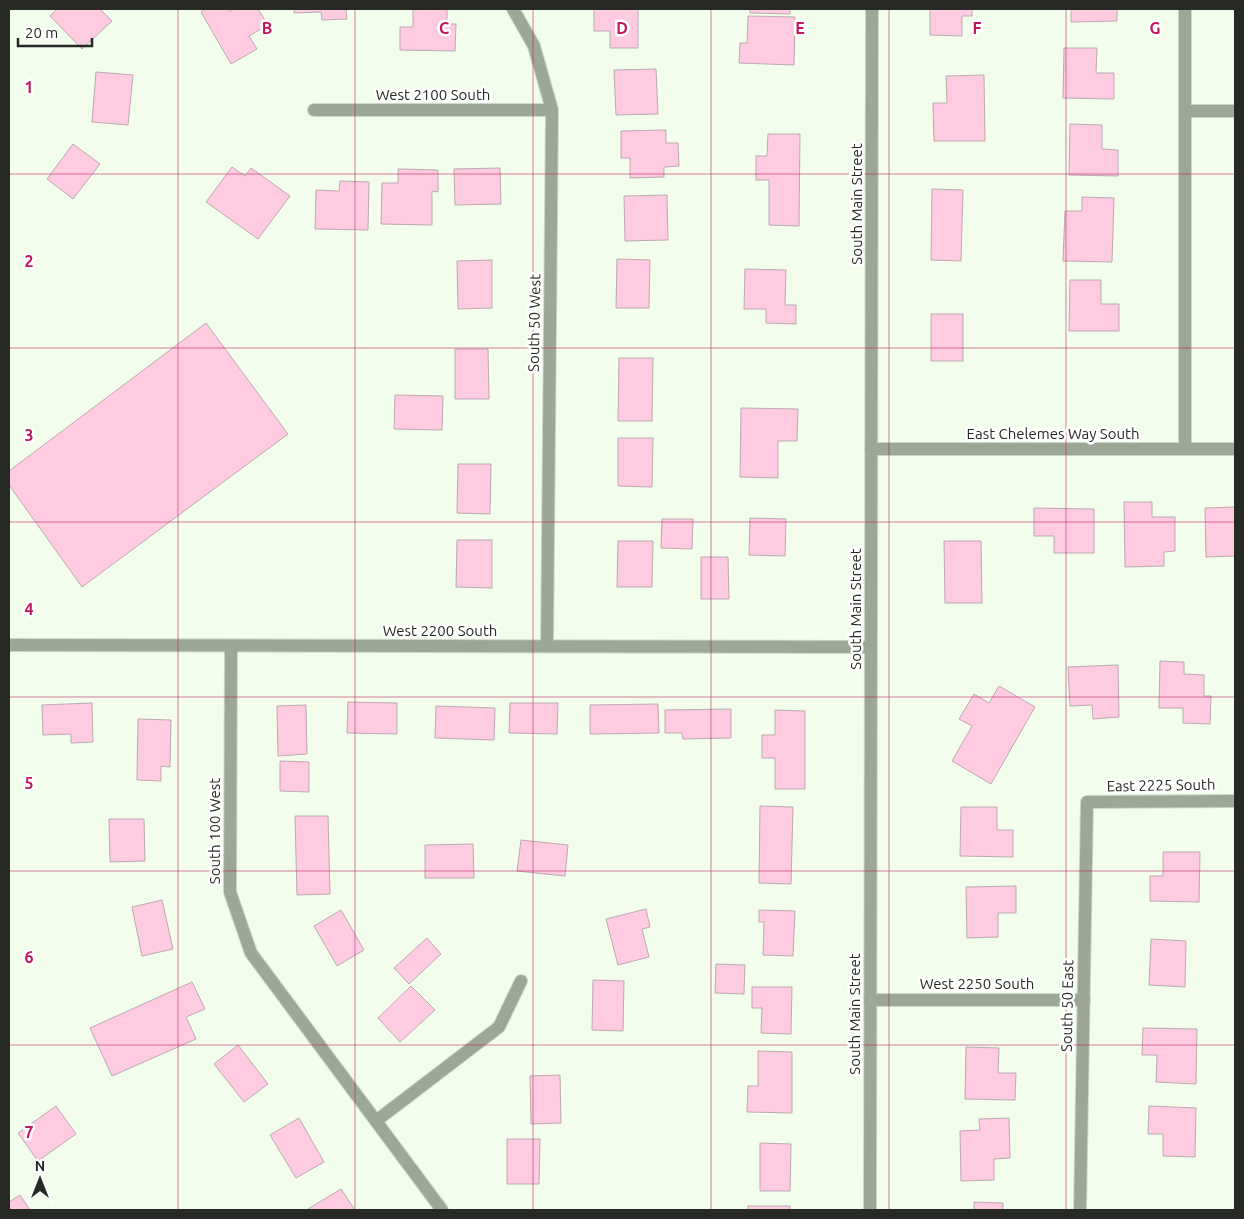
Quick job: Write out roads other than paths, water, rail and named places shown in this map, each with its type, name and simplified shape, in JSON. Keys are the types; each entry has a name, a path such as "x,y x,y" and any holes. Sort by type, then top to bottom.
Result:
{"street":[{"name":"South 50 West","path":"513,9 534,46 552,110 547,646"},
{"name":"South Main Street","path":"870,1210 872,9"},
{"path":"1185,9 1185,449"},
{"name":"West 2100 South","path":"314,110 552,110"},
{"path":"1186,111 1235,111"},
{"name":"East Chelemes Way South","path":"871,450 1235,448"},
{"name":"West 2200 South","path":"9,645 871,647"},
{"name":"South 100 West","path":"231,647 230,892 251,953 442,1210"},
{"name":"East 2225 South","path":"1087,802 1235,801"},
{"name":"South 50 East","path":"1080,1210 1087,802"},
{"path":"376,1121 499,1027 520,981"},
{"name":"West 2250 South","path":"870,1000 1084,1000"}]}
